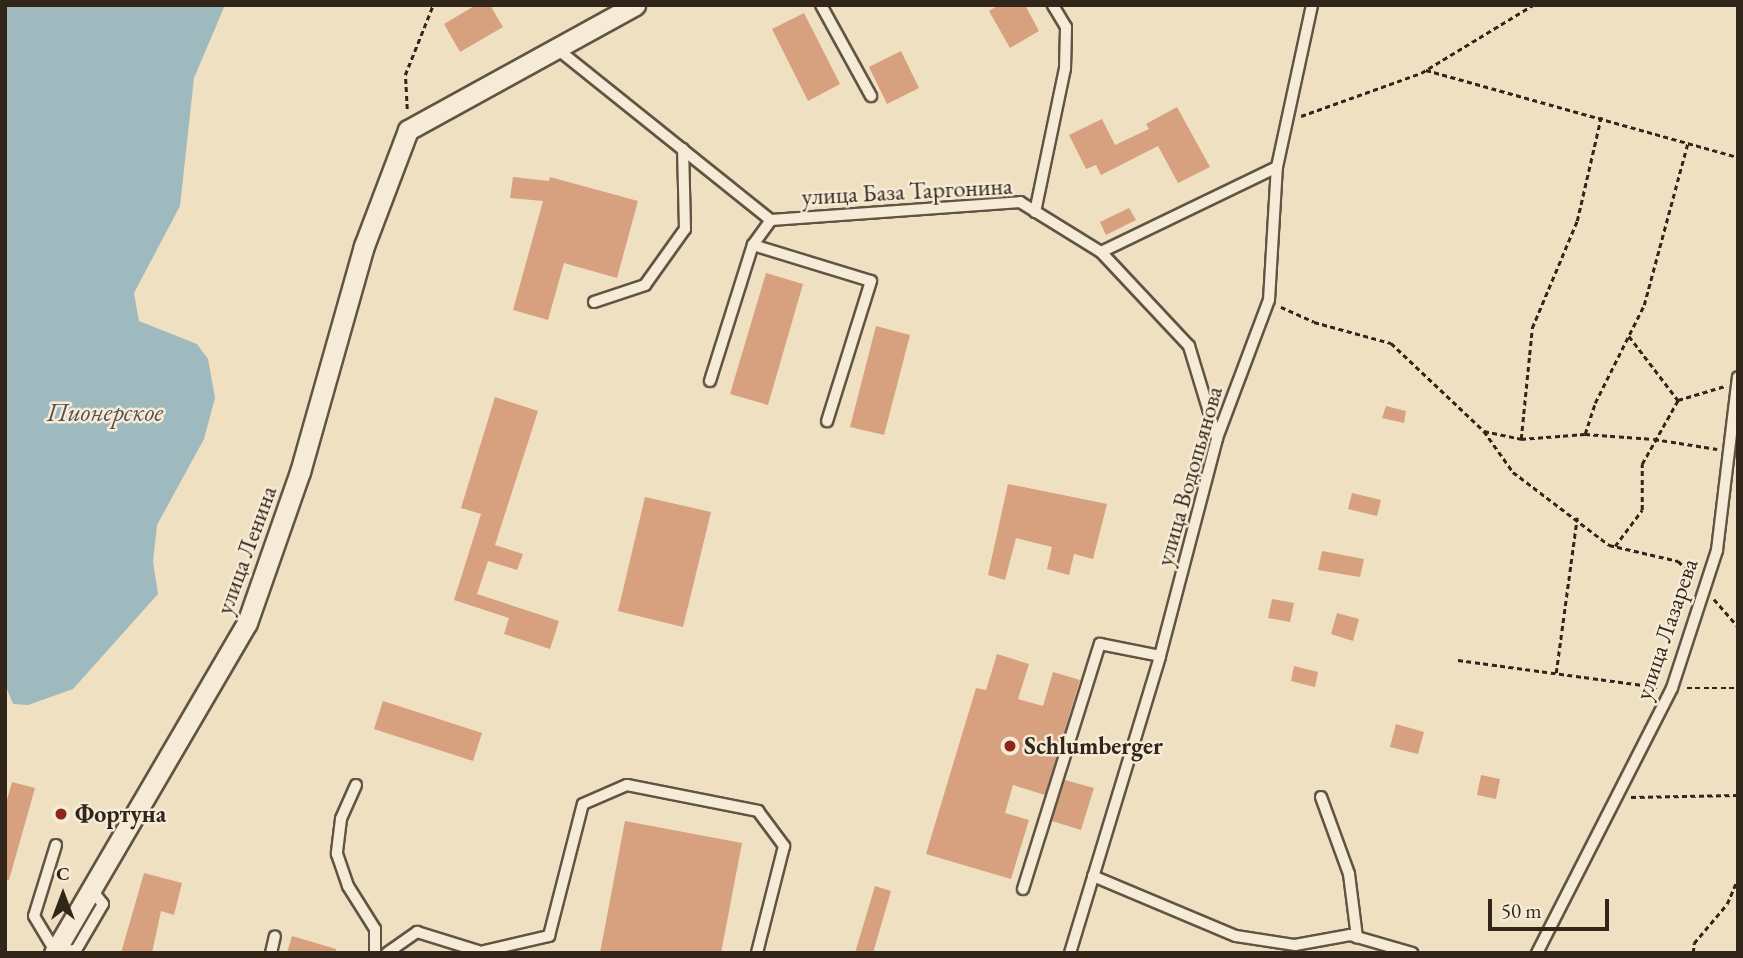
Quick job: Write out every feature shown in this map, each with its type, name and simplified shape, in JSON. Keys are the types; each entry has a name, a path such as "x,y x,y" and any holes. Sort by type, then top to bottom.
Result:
{"street":[{"path":"408,130 635,5"},
{"name":"улица Ленина","path":"54,952 247,623 300,472 364,246 408,130"}],"lane":[{"path":"821,5 870,96"},
{"path":"1035,212 1065,69 1066,27 1053,5"},
{"name":"улица Водопьянова","path":"1070,953 1160,656 1217,438 1269,300 1277,167 1312,5"},
{"path":"555,48 771,220 753,245 710,381"},
{"path":"594,302 645,285 685,229 684,149"},
{"path":"1101,252 1277,167"},
{"name":"улица База Таргонина","path":"771,220 1020,202 1101,252 1189,346 1217,438"},
{"path":"753,245 870,281 827,421"},
{"name":"улица Лазарева","path":"1537,953 1672,688 1718,538 1726,492 1726,451 1736,380"},
{"path":"1023,889 1100,644 1160,656"},
{"path":"356,785 341,819 337,854 348,886 374,929 375,953"},
{"path":"387,953 417,932 484,952 549,936 583,804 627,785 758,811 783,846 757,953"},
{"path":"1321,797 1349,874 1357,937"},
{"path":"54,952 34,916 56,845"},
{"path":"1093,876 1236,936 1295,945 1357,937 1412,953"},
{"path":"271,953 275,936"}],"path":[{"path":"408,130 405,75 433,5"},
{"path":"1288,121 1426,70 1533,5"},
{"path":"1426,70 1738,157"},
{"path":"1521,439 1532,328 1577,221 1601,117"},
{"path":"1584,434 1644,305 1688,142"},
{"path":"1269,300 1314,322 1391,343 1484,431 1513,472 1615,546 1678,561 1738,627"},
{"path":"1629,336 1678,400"},
{"path":"1615,546 1642,510 1642,464 1678,400 1736,380"},
{"path":"1484,431 1521,439 1584,434 1654,439 1726,451"},
{"path":"1556,673 1577,517"},
{"path":"1458,660 1672,688 1738,688"},
{"path":"1617,797 1738,795"},
{"path":"1693,953 1694,943 1727,904 1738,878"}],"water":[{"name":"Пионерское","path":"5,5 225,5 194,78 180,206 134,293 139,321 197,344 208,359 215,398 204,439 157,525 153,562 158,594 73,689 28,705 13,704 5,684"}],"building":[{"path":"476,5 490,5 503,27 460,52 444,24"},
{"path":"999,5 1025,5 1039,31 1010,48 989,11"},
{"path":"804,13 840,84 808,101 772,29"},
{"path":"901,51 919,88 887,104 869,67"},
{"path":"1177,107 1210,167 1178,183 1158,146 1101,175 1096,165 1086,169 1069,135 1102,119 1115,145 1149,129 1146,124"},
{"path":"513,177 549,181 550,177 638,201 617,278 564,263 548,320 513,310 543,201 510,198"},
{"path":"1129,208 1136,220 1106,235 1100,222"},
{"path":"766,273 803,284 768,405 730,394"},
{"path":"876,326 910,335 884,435 850,427"},
{"path":"495,397 538,411 495,545 523,554 517,570 488,561 477,594 559,621 550,649 504,634 509,618 454,600 481,514 461,508"},
{"path":"1386,406 1406,411 1404,423 1382,418"},
{"path":"1008,484 1107,504 1093,559 1074,554 1069,575 1047,569 1052,547 1016,538 1005,580 988,575"},
{"path":"1352,493 1381,500 1377,516 1348,509"},
{"path":"645,497 711,512 683,627 618,611"},
{"path":"1322,551 1364,559 1360,577 1318,570"},
{"path":"1272,599 1294,603 1290,622 1268,618"},
{"path":"1337,613 1359,619 1353,641 1331,634"},
{"name":"Schlumberger","path":"997,654 1029,664 1018,699 1043,706 1053,672 1080,680 1045,795 1013,785 1005,813 1029,820 1011,879 926,854 976,688 986,690"},
{"path":"1294,666 1318,672 1315,687 1291,681"},
{"path":"383,701 482,733 473,761 374,729"},
{"path":"1396,724 1424,732 1418,754 1390,747"},
{"path":"1481,775 1500,779 1496,799 1477,795"},
{"path":"1065,780 1094,788 1081,830 1052,821"},
{"path":"12,782 35,788 9,880 5,880 5,807"},
{"path":"625,821 742,843 721,953 600,953"},
{"path":"144,873 182,883 174,915 161,911 152,953 121,953"},
{"path":"875,886 891,891 873,953 855,953"},
{"path":"292,936 336,949 336,953 287,953"}],"place":[{"name":"Schlumberger","path":"1010,746"},
{"name":"Фортуна","path":"61,814"}]}
